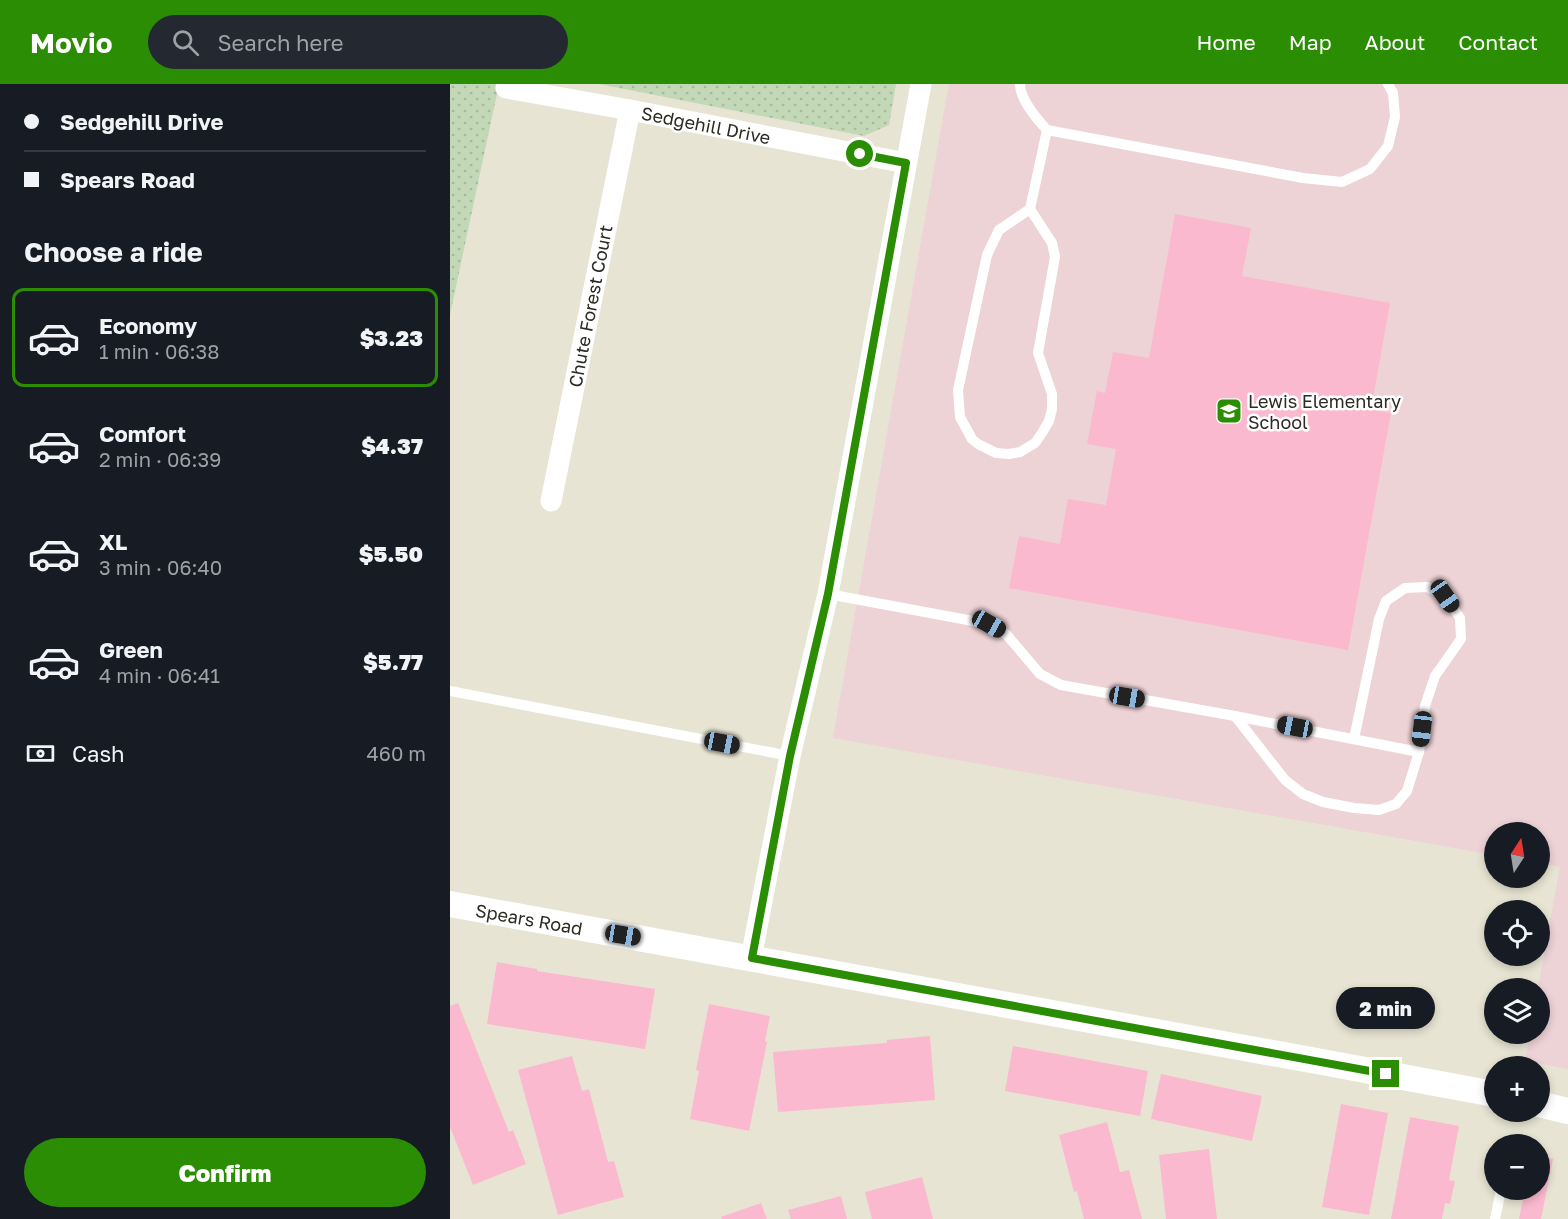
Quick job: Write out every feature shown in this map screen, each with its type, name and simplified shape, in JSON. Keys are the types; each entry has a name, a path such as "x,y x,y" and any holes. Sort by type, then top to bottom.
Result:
{"street":[{"path":"752,958 790,756 828,594 921,84"},
{"name":"Sedgehill Drive","path":"506,88 906,163"},
{"name":"Chute Forest Court","path":"551,501 630,110"},
{"name":"Spears Road","path":"450,904 1484,1092"},
{"path":"1550,1107 1568,1111"}],"lane":[{"path":"1020,84 1020,90 1033,114 1047,130 1303,178 1342,182 1370,169 1388,146 1395,117 1393,93 1388,84"},
{"path":"1030,209 1052,243 1055,257 1038,353 1052,394 1052,409 1049,421 1035,443 1020,452 996,453 972,439 960,417 958,390 987,255 999,230 1030,209 1047,130"},
{"path":"1235,716 1285,780 1303,794 1323,802 1354,808 1379,810 1396,804 1407,791 1419,752 1425,706 1435,676 1461,639 1460,618 1445,596 1427,587 1406,588 1386,602 1379,619 1354,739"},
{"path":"828,594 989,624 1006,634 1040,674 1061,685 1419,752"},
{"path":"450,691 790,756"},
{"path":"1495,1219 1499,1200"}],"shaded area":[{"name":"Lewis Elementary School","path":"949,84 1568,84 1568,1069 1550,1066 1550,1056 1526,1056 1528,1044 1550,1044 1550,978 1540,978 1542,966 1550,966 1550,922 1560,867 1550,865 1550,822 1484,822 1484,853 833,738"}],"green space":[{"path":"450,84 499,84 450,315"},
{"path":"599,84 896,84 889,125 864,136"}],"building":[{"path":"1175,214 1251,228 1242,276 1390,303 1371,409 1391,413 1348,650 1009,588 1019,536 1060,544 1068,499 1106,505 1116,449 1087,444 1097,391 1105,393 1113,352 1149,358"},
{"path":"497,962 537,969 537,971 655,989 645,1049 487,1024"},
{"path":"458,1003 509,1132 513,1130 526,1164 473,1185 450,1127 450,1006"},
{"path":"709,1004 770,1016 749,1131 690,1119 699,1071 696,1070"},
{"path":"930,1036 935,1100 778,1112 773,1052 887,1043 887,1040"},
{"path":"1013,1046 1148,1071 1140,1116 1005,1091"},
{"path":"572,1056 582,1091 589,1089 608,1162 614,1161 624,1197 558,1215 518,1070"},
{"path":"1161,1074 1262,1096 1252,1141 1151,1119"},
{"path":"1341,1104 1388,1113 1369,1215 1322,1207"},
{"path":"1410,1117 1459,1126 1449,1180 1455,1181 1450,1204 1445,1203 1442,1219 1391,1219"},
{"path":"1107,1122 1120,1172 1129,1170 1142,1219 1084,1219 1077,1191 1074,1192 1059,1135"},
{"path":"1209,1149 1217,1219 1166,1219 1159,1155"},
{"path":"1550,1158 1553,1159 1550,1174"},
{"path":"922,1177 933,1219 872,1219 865,1192"},
{"path":"841,1196 847,1219 791,1219 788,1210"},
{"path":"1523,1200 1545,1200 1541,1219 1519,1219"},
{"path":"761,1203 767,1219 722,1219 721,1217"}],"place":[{"name":"Lewis Elementary School","path":"1229,411"}],"route":[{"path":"860,154 906,163 828,594 790,756 752,958 1386,1074"}]}
